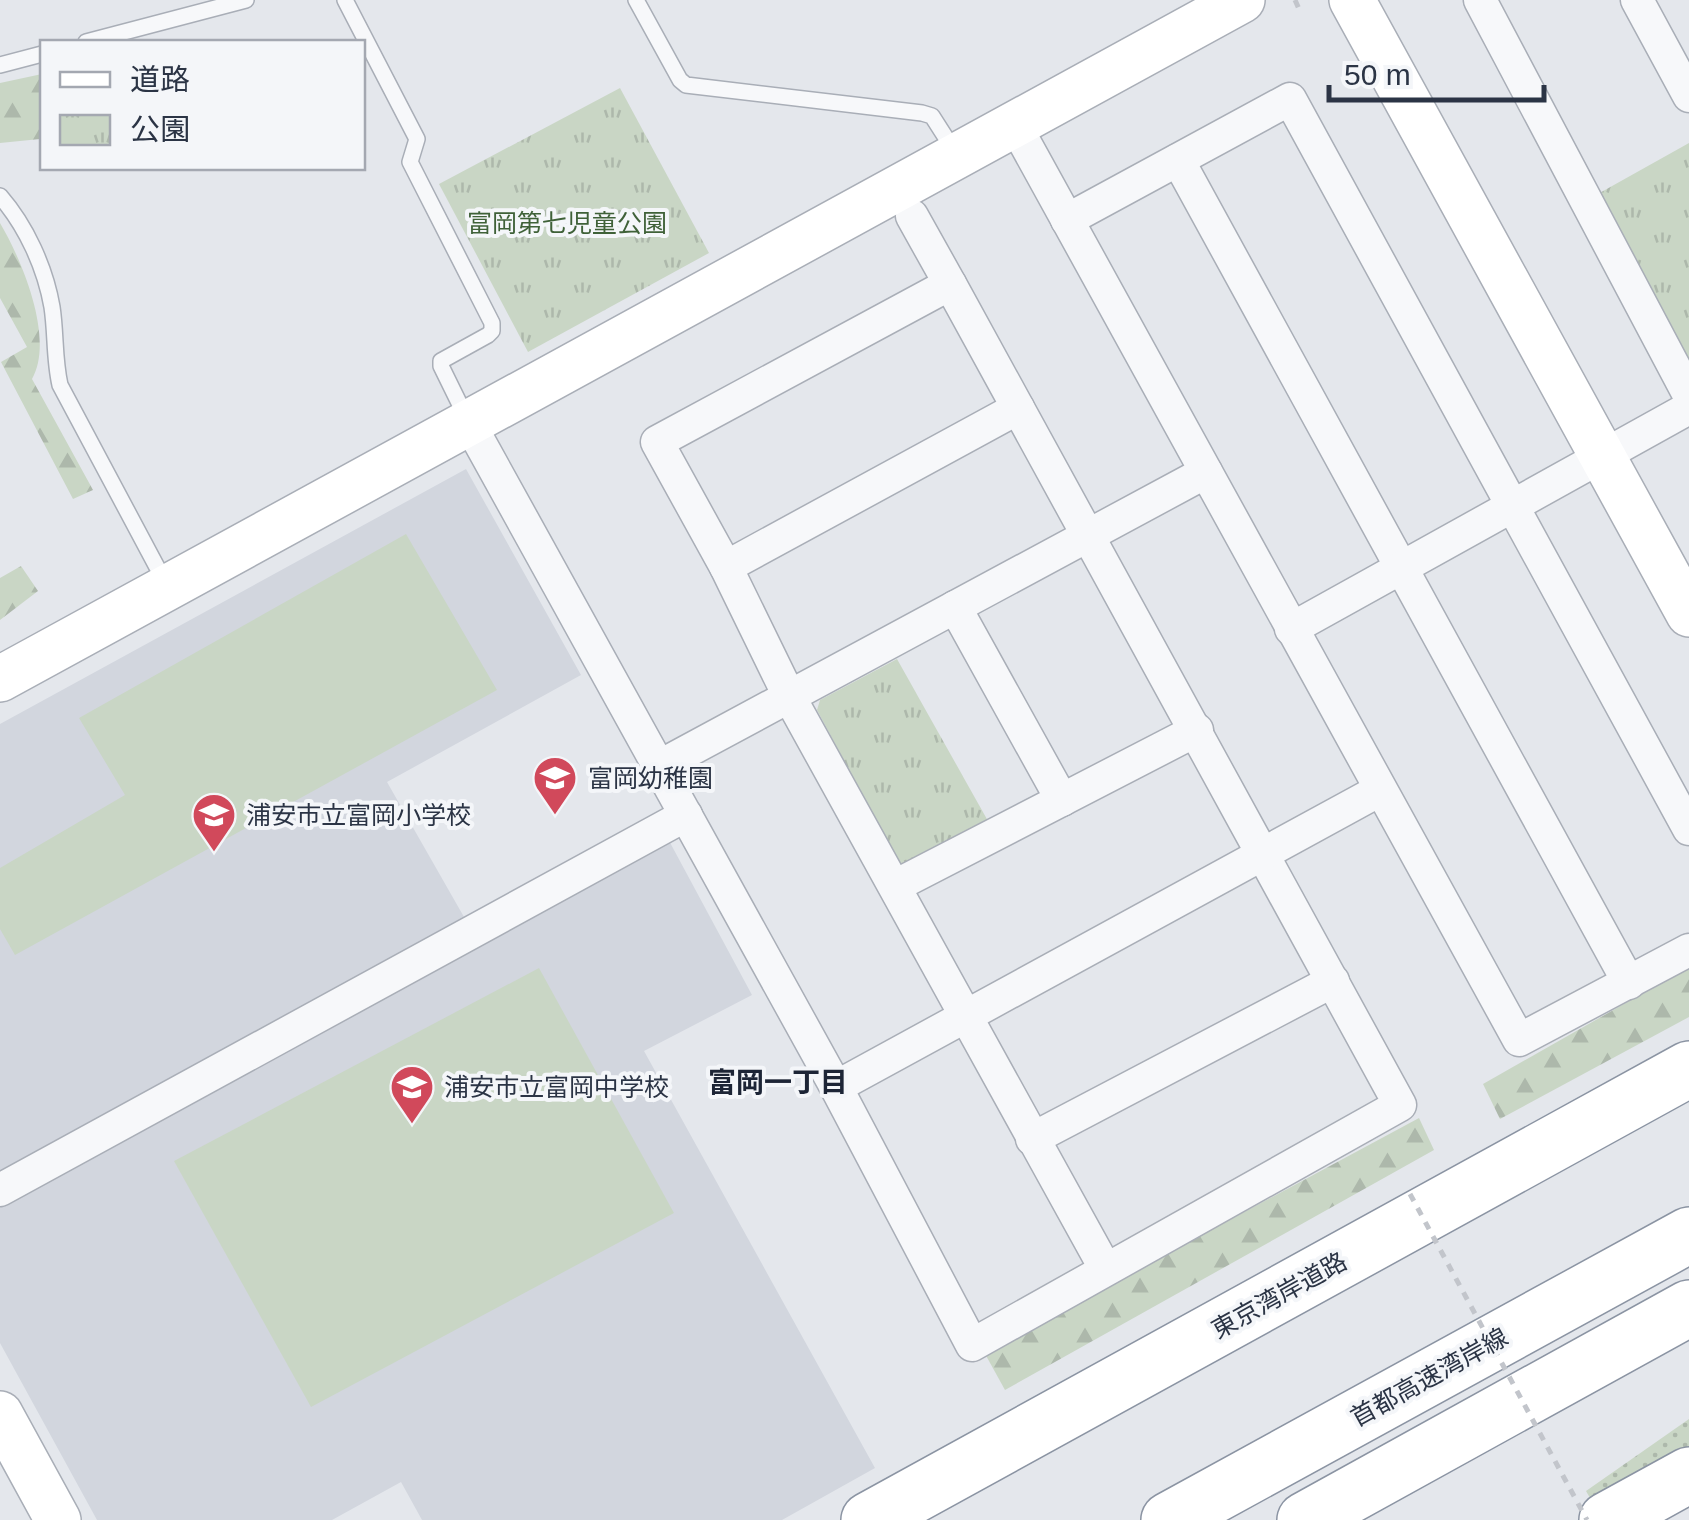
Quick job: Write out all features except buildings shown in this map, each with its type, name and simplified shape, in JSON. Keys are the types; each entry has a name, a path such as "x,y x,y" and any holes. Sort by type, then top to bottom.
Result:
{"highway":[{"name":"東京湾岸道路","path":"869,1520 1689,1069"},
{"name":"首都高速湾岸線","path":"1169,1520 1689,1235"},
{"path":"1306,1520 1689,1308"},
{"path":"1607,1520 1689,1475"}],"street":[{"path":"0,679 1242,0"},
{"path":"1352,0 1689,614"},
{"path":"1480,0 1689,395"},
{"path":"1637,0 1689,96"},
{"path":"1067,220 1290,99 1689,829"},
{"path":"1015,124 1519,1040 1689,950"},
{"path":"1178,160 1629,983"},
{"path":"469,423 836,1087 972,1344 1400,1106 912,216"},
{"path":"950,284 657,442 726,567 789,696 1105,1268"},
{"path":"726,567 1018,408"},
{"path":"1292,629 1689,408"},
{"path":"660,766 1206,472"},
{"path":"954,607 1062,800"},
{"path":"895,886 1197,730"},
{"path":"836,1087 1380,790"},
{"path":"0,1190 686,816"},
{"path":"1032,1139 1333,981"},
{"path":"0,1414 58,1520"}],"lane":[{"path":"94,40 246,0"},
{"path":"345,0 417,139 410,162 492,323 488,335 441,360 469,423"},
{"path":"636,0 686,85 922,113 932,116 958,156"},
{"path":"0,65 40,55"},
{"path":"0,196 19,218 44,276 52,308 60,385 168,587"}],"path":[{"path":"1295,0 1299,9"},
{"path":"1410,1194 1587,1520"}],"shaded area":[{"name":"浦安市立富岡小学校","path":"466,469 581,675 387,782 468,924 0,1180 0,724"},
{"name":"浦安市立富岡中学校","path":"667,837 752,995 644,1051 875,1468 782,1520 422,1520 401,1482 332,1520 97,1520 0,1343 0,1200"}],"green space":[{"path":"40,74 40,139 0,143 0,83"},
{"name":"富岡第七児童公園","path":"620,88 709,253 528,352 439,184"},
{"path":"1689,143 1689,367 1596,195"},
{"path":"0,223 18,257 38,322 38,362 32,379 93,490 73,499 1,362 27,347 0,298"},
{"path":"406,534 497,690 15,955 0,929 0,868 125,795 79,718"},
{"path":"21,566 38,591 0,620 0,578"},
{"path":"897,659 988,821 912,866 898,862 817,710 820,700"},
{"path":"1689,967 1689,1017 1500,1119 1483,1084"},
{"path":"539,968 674,1213 311,1407 174,1161"},
{"path":"1419,1118 1434,1150 1005,1390 984,1352"},
{"path":"1689,1419 1689,1453 1594,1505 1586,1491"}],"place":[{"name":"富岡幼稚園","path":"555,816"},
{"name":"浦安市立富岡小学校","path":"214,853"},
{"name":"浦安市立富岡中学校","path":"412,1125"}],"district":[{"name":"富岡一丁目","path":"778,1082"}]}
